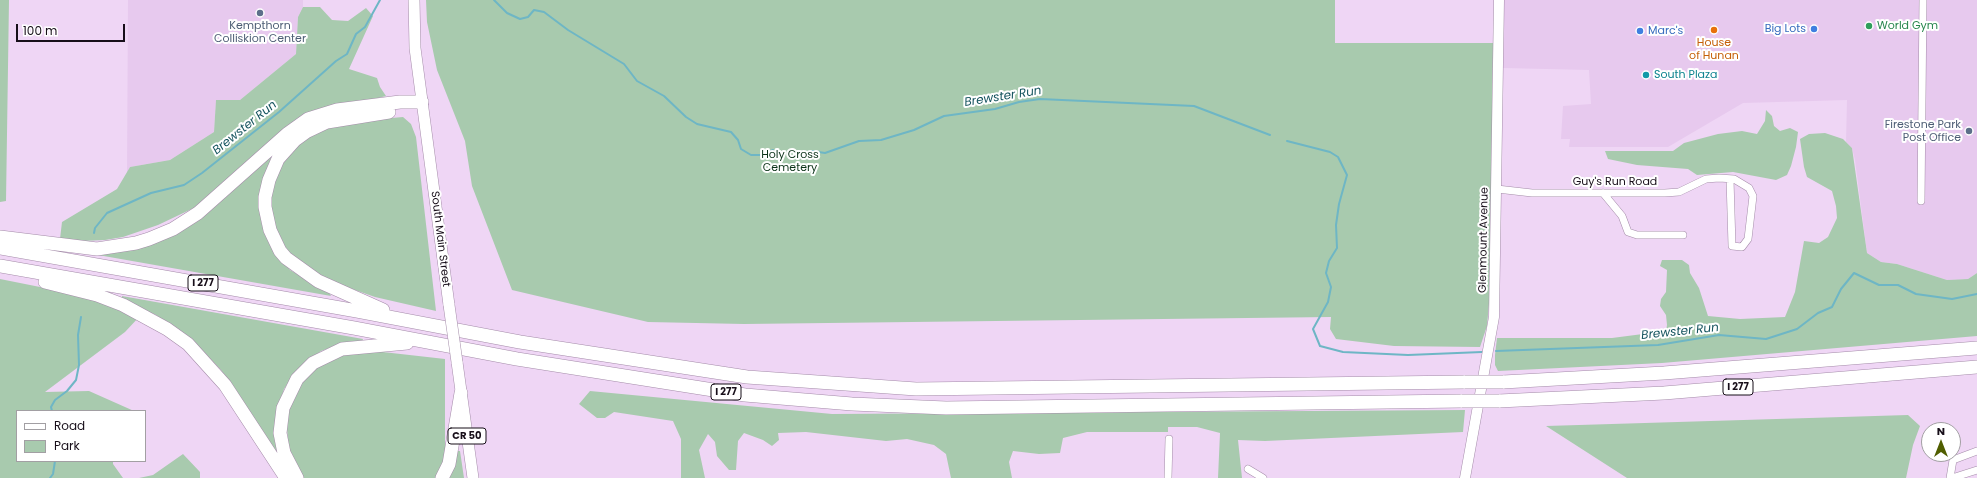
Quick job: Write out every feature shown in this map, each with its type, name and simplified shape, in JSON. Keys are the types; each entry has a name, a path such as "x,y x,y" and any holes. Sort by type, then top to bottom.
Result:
{"highway":[{"path":"0,237 97,249 136,244 149,240 173,229 198,213 287,134 308,119 337,110 400,102 422,102"},
{"path":"407,320 318,281 292,262 280,251 270,230 266,212 265,197 269,180 278,159 295,140 306,132 327,122 400,110 422,102"},
{"name":"I 277","path":"0,248 407,320 520,342 747,377 853,386 924,389 1503,382 1664,373 1977,348"},
{"name":"I 277","path":"0,266 517,359 745,395 883,406 976,408 1499,401 1664,393 1977,367"},
{"path":"0,272 97,295 136,311 177,336 199,354 225,385 286,478"},
{"path":"297,478 284,452 280,425 287,396 297,379 305,370 320,358 342,349 426,342"},
{"path":"442,478 449,464 461,393"}],"main road":[{"name":"South Main Street","path":"414,0 413,26 422,102 473,478"}],"street":[{"name":"Glenmount Avenue","path":"1465,478 1491,341 1496,282 1499,0"},
{"path":"1921,201 1923,0"},
{"name":"Guy's Run Road","path":"1497,189 1532,193 1665,193 1679,192 1706,179 1730,179 1743,183 1749,188 1753,196 1748,239 1742,247 1732,246 1730,179"},
{"path":"1603,193 1622,216 1628,232 1638,235 1684,234"},
{"path":"1168,478 1169,439"},
{"path":"1977,451 1952,460 1951,478 1977,470"},
{"path":"1248,469 1263,478"}],"shaded area":[{"path":"128,0 303,0 303,7 298,17 296,54 240,100 216,101 214,132 170,160 130,167 127,173"},
{"path":"1503,0 1977,0 1977,273 1968,279 1947,280 1897,264 1881,262 1867,253 1855,160 1852,148 1846,142 1847,100 1743,103 1668,147 1569,147 1570,139 1561,139 1563,106 1591,104 1589,70 1503,68"}],"green space":[{"path":"0,0 9,0 6,201 0,202"},
{"name":"Holy Cross Cemetery","path":"426,0 1335,0 1335,43 1493,43 1491,281 1487,326 1480,347 1394,346 1336,339 1330,329 1331,317 744,324 648,322 512,290 472,186 465,141 437,70 427,22"},
{"path":"303,7 320,7 332,20 348,21 366,8 373,16 349,69 377,78 380,87 386,96 300,118 198,206 158,225 123,237 105,240 82,241 60,239 62,222 117,189 130,167 170,160 214,132 216,100 240,100 296,54 298,17"},
{"path":"1766,110 1772,116 1774,126 1780,131 1790,128 1798,132 1796,147 1787,175 1776,180 1733,172 1697,175 1688,169 1637,165 1608,159 1605,151 1673,151 1684,143 1718,134 1742,131 1757,134 1765,121"},
{"path":"403,117 411,124 416,137 436,311 375,297 332,282 303,266 289,253 276,232 272,222 271,194 274,177 294,146 322,129 358,121"},
{"path":"1825,133 1843,139 1852,148 1867,253 1881,262 1897,264 1947,280 1968,279 1977,273 1977,336 1662,363 1498,371 1495,365 1497,338 1612,338 1666,331 1666,315 1660,306 1661,299 1666,292 1667,270 1660,266 1662,260 1682,260 1689,265 1690,273 1699,288 1708,316 1740,319 1785,317 1795,292 1804,241 1819,243 1828,237 1837,218 1836,206 1832,191 1807,177 1800,139 1809,134"},
{"path":"285,145 261,213 262,225 269,239 290,270 329,292 331,296 98,255 157,241"},
{"path":"0,279 95,298 140,316 125,332 45,392 89,391 132,410 16,410 16,462 113,462 123,478 0,478"},
{"path":"122,296 363,339 362,342 347,342 321,351 296,371 284,389 275,419 276,441 280,463 247,407 221,370 195,343 156,315 122,301"},
{"path":"365,350 445,359 445,455 438,478 304,478 298,472 291,456 288,441 287,429 289,404 307,373 331,355"},
{"path":"590,391 832,414 1465,410 1463,432 1265,441 1238,440 1242,478 1218,478 1220,433 1197,427 1168,427 1168,432 1087,432 1063,438 1060,453 1039,454 1013,451 1009,462 1012,478 951,478 946,454 934,445 907,439 886,441 806,432 778,433 779,440 772,446 763,440 744,433 738,441 736,470 729,470 717,456 715,442 708,434 699,450 705,478 681,478 681,439 673,421 614,412 605,418 597,418 579,404"},
{"path":"1908,415 1920,426 1913,445 1906,478 1627,478 1546,426"},
{"path":"457,451 460,451 464,478 446,478"},
{"path":"183,454 200,472 200,478 139,478 153,475"}],"waterway":[{"name":"Brewster Run","path":"94,233 95,228 107,213 151,193 184,185 202,173 279,112 336,61 347,54 356,34 365,27 380,0"},
{"name":"Brewster Run","path":"494,0 507,13 520,19 528,17 534,10 544,12 568,30 624,64 637,81 664,96 686,117 697,124 731,132 738,140 741,149 751,155 763,155 773,150"},
{"name":"Brewster Run","path":"812,151 825,153 859,141 881,140 914,130 944,116 995,109 1019,102 1040,99 1194,106 1270,135"},
{"name":"Brewster Run","path":"1287,141 1330,152 1338,157 1347,175 1339,204 1336,225 1337,248 1329,261 1326,273 1331,287 1328,302 1313,329 1320,346 1343,352 1408,355 1482,352"},
{"name":"Brewster Run","path":"1496,351 1658,345 1719,335 1766,339 1797,329 1818,313 1832,307 1841,289 1854,273 1879,285 1898,285 1916,294 1952,299 1977,294"},
{"name":"Brewster Run","path":"52,410 51,407 55,400 67,391 76,380 79,365 78,335 81,317"},
{"name":"Brewster Run","path":"50,478 53,474 55,462"}],"place":[{"name":"Kempthorn Colliskion Center","path":"260,13"},
{"name":"World Gym","path":"1869,26"},
{"name":"Big Lots","path":"1814,29"},
{"name":"House of Hunan","path":"1714,30"},
{"name":"Marc's","path":"1640,31"},
{"name":"South Plaza","path":"1646,75"},
{"name":"Firestone Park Post Office","path":"1969,131"}]}
